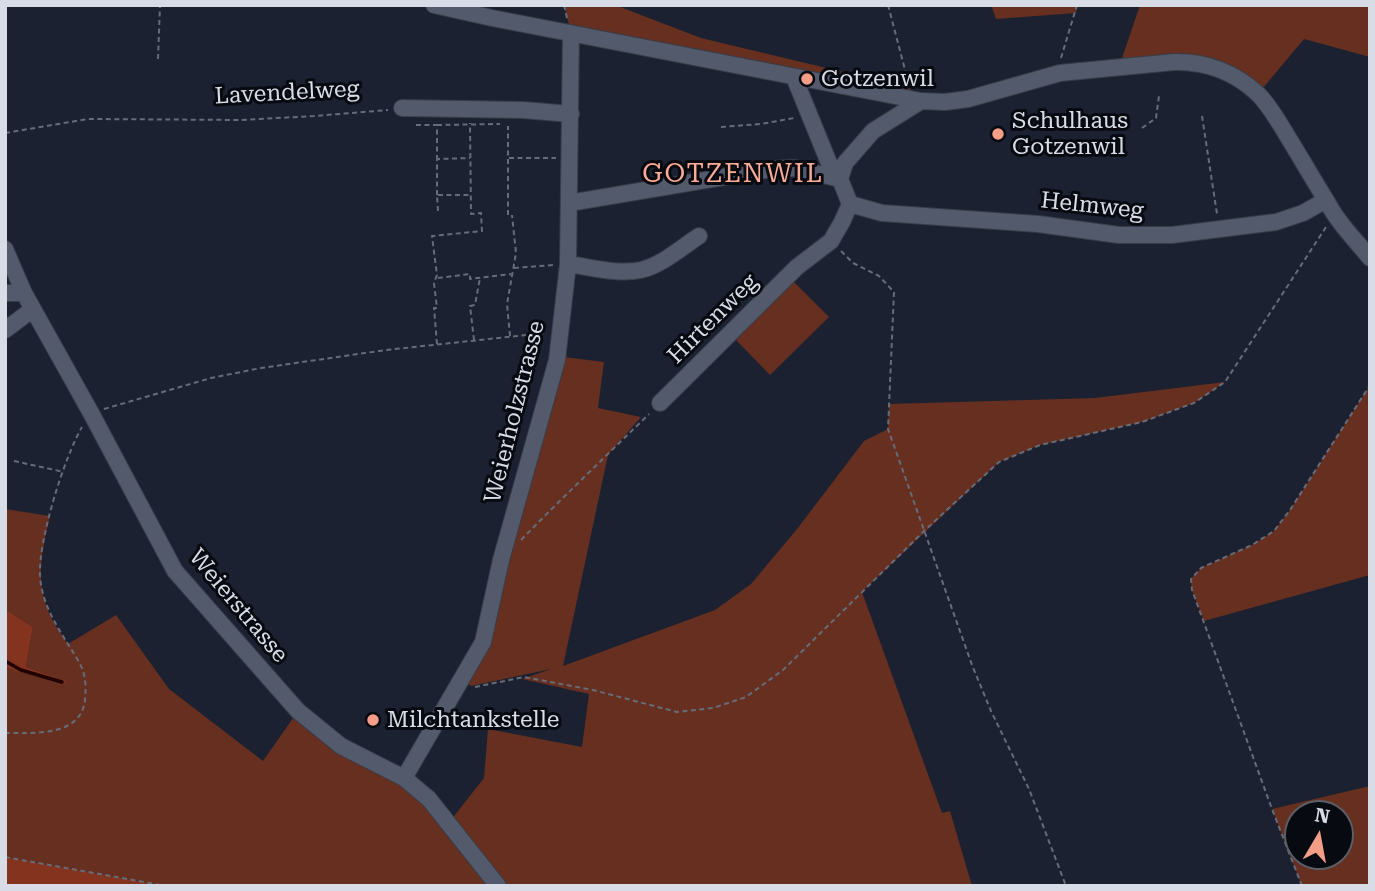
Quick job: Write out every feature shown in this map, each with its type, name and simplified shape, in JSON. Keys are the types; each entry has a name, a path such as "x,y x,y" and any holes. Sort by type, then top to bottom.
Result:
{"street":[{"path":"434,5 917,101 946,102 968,99 1060,73 1188,61 1203,64 1242,81 1258,94 1275,116 1330,207 1370,258"},
{"name":"Weierholzstrasse","path":"404,778 483,642 501,560 556,360 568,264 571,33"},
{"path":"794,77 829,163 840,179 850,204"},
{"path":"840,179 845,163 873,131 917,101"},
{"path":"402,108 523,110 571,114"},
{"path":"569,203 771,169 794,169 840,179"},
{"name":"Helmweg","path":"850,204 882,213 1038,224 1119,235 1172,235 1276,222 1330,207"},
{"name":"Hirtenweg","path":"660,403 797,267 831,241 850,204"},
{"path":"568,264 619,271 641,270 663,261 699,236"},
{"name":"Weierstrasse","path":"5,249 24,293 175,571 298,711 341,746 404,778 429,799 498,886"},
{"path":"5,293 24,293"},
{"path":"5,330 33,309"}],"path":[{"path":"158,59 160,5"},
{"path":"888,5 917,101"},
{"path":"1060,73 1060,61 1077,5"},
{"path":"1142,128 1156,118 1159,96"},
{"name":"Lavendelweg","path":"5,133 88,119 241,120 402,108"},
{"path":"721,127 809,116"},
{"path":"1202,116 1219,229"},
{"path":"438,345 432,236 482,231 481,214 471,214 470,124"},
{"path":"416,125 508,124 510,215 516,253 507,304 510,337"},
{"path":"437,125 438,211"},
{"path":"437,159 470,158"},
{"path":"508,158 570,158"},
{"path":"438,195 471,195"},
{"path":"477,687 524,677 593,690 677,712 713,708 746,697 782,670 999,462 1040,445 1142,422 1194,403 1225,382 1330,207"},
{"path":"831,241 853,263 879,276 894,292 888,429 972,665 1029,789 1066,886"},
{"path":"513,268 568,264"},
{"path":"436,278 470,274 470,279 512,274"},
{"path":"474,341 470,306 475,305 480,278"},
{"path":"5,733 56,731 72,724 84,709 87,686 82,667 53,621 46,605 40,577 50,516 75,440 91,413 211,378 261,368 561,331"},
{"path":"1302,886 1192,590 1191,579 1201,568 1252,545 1274,531 1370,385"},
{"path":"521,540 660,403"},
{"path":"14,461 64,471"},
{"path":"5,857 166,886"}],"shaded area":[{"path":"564,5 615,5 701,38 910,88 912,100 571,33"},
{"path":"991,5 1078,5 1076,13 996,19"},
{"path":"1140,5 1370,5 1370,57 1304,39 1258,94 1219,69 1119,67"},
{"path":"794,282 829,317 770,375 736,340"},
{"path":"564,357 604,362 598,408 641,417 608,455 563,666 715,610 751,584 864,441 888,429 889,404 1095,398 1225,382 1194,403 1142,422 1040,445 999,462 862,592 942,813 950,811 972,886 166,886 5,857 5,667 63,684 65,681 26,667 33,627 5,609 5,509 50,516 43,549 41,583 48,610 68,644 116,615 169,689 263,761 298,711 404,782 447,825 484,778 488,729 582,747 589,694 522,679 551,669 471,686 467,683"},
{"path":"1370,385 1370,575 1204,621 1192,590 1191,579 1201,568 1252,545 1274,531"},
{"path":"5,609 33,627 26,667 66,681 64,684 5,667"},
{"path":"1370,786 1370,886 1302,886 1296,870 1354,870 1354,800 1310,800"},
{"path":"1284,806 1284,840 1272,809"},
{"path":"5,857 166,886 5,886"}],"waterway":[{"path":"5,661 21,670 62,682"}],"place":[{"name":"Gotzenwil","path":"807,79"},
{"name":"Schulhaus Gotzenwil","path":"998,134"},
{"name":"Milchtankstelle","path":"373,720"}],"district":[{"name":"GOTZENWIL","path":"733,174"}]}
